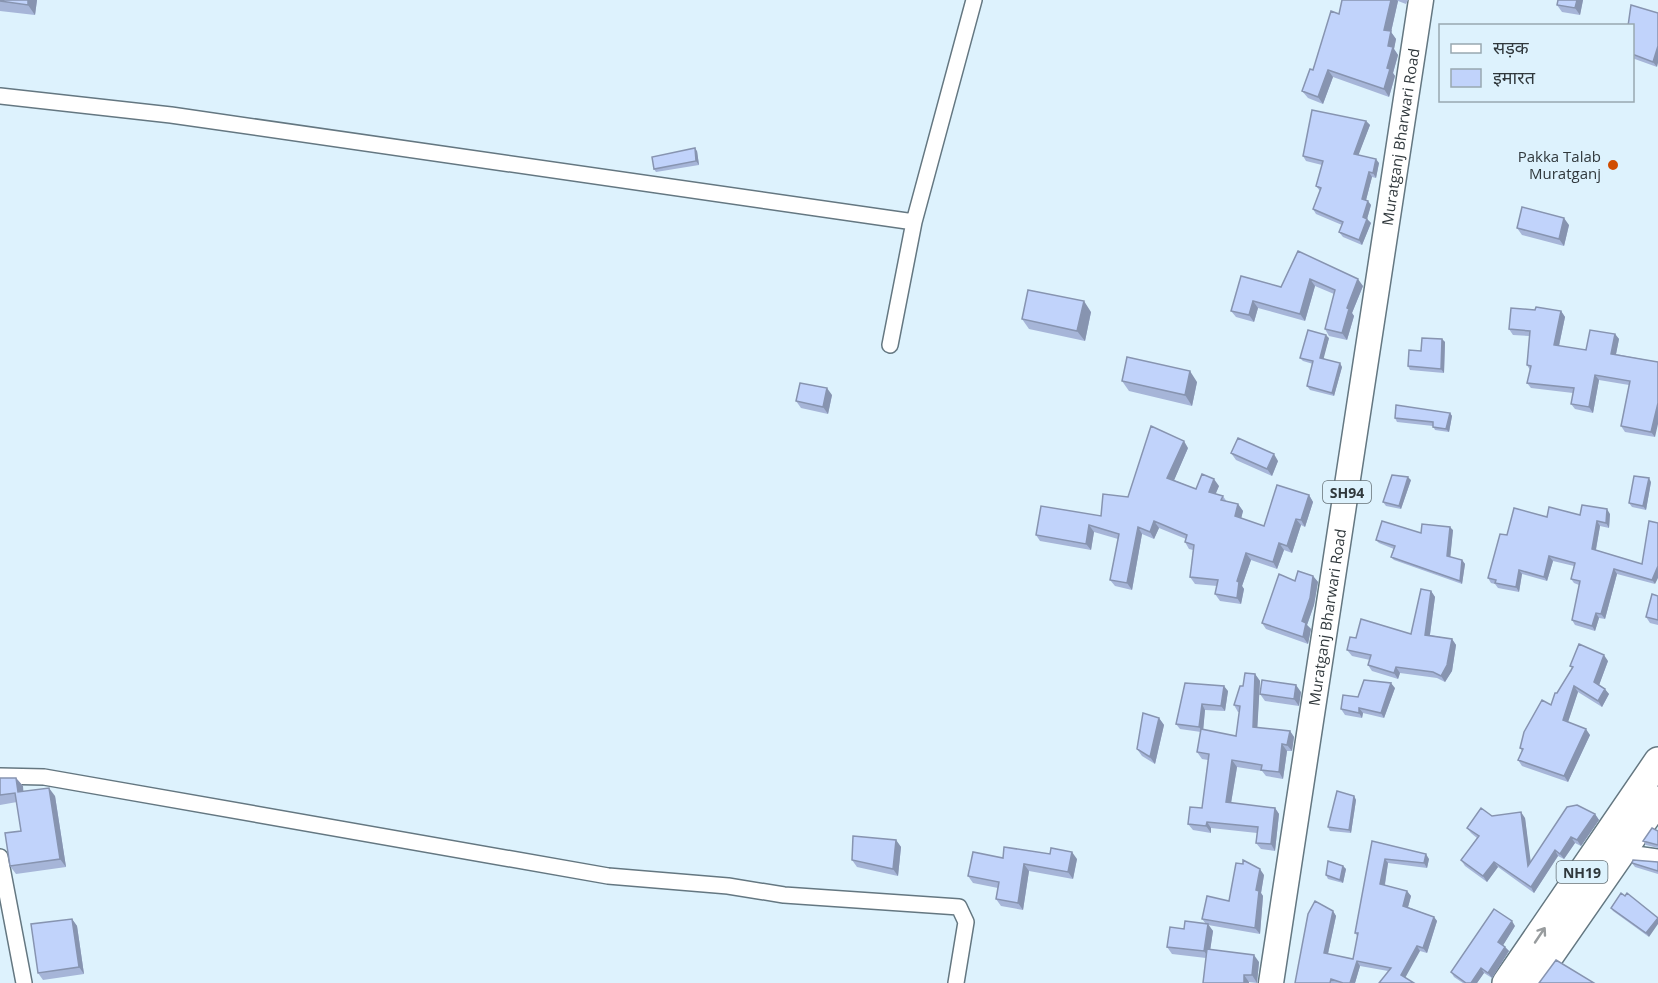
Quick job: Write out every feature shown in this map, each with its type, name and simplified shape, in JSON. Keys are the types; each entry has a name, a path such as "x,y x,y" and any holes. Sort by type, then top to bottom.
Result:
{"highway":[{"name":"NH19","path":"1531,983 1617,839 1658,761"},
{"name":"NH19","path":"1506,983 1617,839 1658,800"}],"main road":[{"name":"Muratganj Bharwari Road","path":"1271,983 1421,0"}],"street":[{"path":"890,345 914,222 974,0"},
{"path":"0,96 171,115 914,222"},
{"path":"0,776 44,777 608,876 728,886 784,895 959,907 966,922 956,983"},
{"path":"1617,839 1636,854 1658,857"},
{"path":"0,857 24,983"}],"building":[{"path":"28,0 28,5 0,1"},
{"path":"1342,0 1391,0 1384,30 1391,31 1388,46 1393,47 1387,68 1390,69 1384,89 1328,70 1318,97 1302,91 1310,69 1313,70 1331,11 1339,14"},
{"path":"1558,0 1577,0 1575,8 1557,5"},
{"path":"1631,5 1658,13 1658,46 1653,62 1634,55 1634,24 1628,24"},
{"path":"1312,110 1366,121 1354,154 1376,159 1373,173 1369,172 1362,199 1368,201 1363,217 1367,219 1359,240 1339,232 1343,222 1313,209 1321,188 1316,186 1323,161 1303,156"},
{"path":"695,148 696,161 654,169 652,157"},
{"path":"1522,207 1564,218 1559,239 1517,228"},
{"path":"1298,251 1358,279 1347,308 1349,309 1342,333 1325,329 1335,290 1310,279 1300,314 1253,301 1249,315 1231,311 1241,276 1281,287"},
{"path":"1028,290 1084,301 1077,331 1022,319"},
{"path":"1536,307 1561,311 1554,345 1586,350 1590,330 1615,334 1611,354 1658,362 1658,403 1651,432 1621,426 1630,381 1595,375 1589,407 1571,404 1574,388 1527,383 1531,366 1527,365 1530,331 1509,329 1511,308 1535,310"},
{"path":"1308,330 1326,335 1320,358 1340,363 1332,393 1307,386 1313,361 1300,358"},
{"path":"1422,338 1442,339 1441,369 1408,366 1409,350 1421,351"},
{"path":"1127,357 1190,371 1185,395 1122,381"},
{"path":"800,383 827,388 823,407 796,401"},
{"path":"1396,405 1450,413 1446,429 1433,427 1433,422 1395,418"},
{"path":"1151,426 1184,441 1167,478 1196,489 1202,474 1214,479 1209,492 1223,496 1221,500 1238,504 1235,516 1264,526 1277,485 1309,495 1301,520 1296,519 1287,546 1279,543 1273,562 1246,553 1237,581 1239,582 1237,598 1215,594 1218,580 1190,577 1194,545 1185,542 1187,535 1154,521 1150,532 1138,527 1127,583 1110,580 1119,534 1089,525 1086,544 1036,535 1041,506 1101,516 1103,494 1128,497"},
{"path":"1238,438 1274,454 1267,469 1231,453"},
{"path":"1392,475 1408,477 1399,506 1383,502"},
{"path":"1634,476 1649,478 1643,506 1629,503"},
{"path":"1582,505 1607,509 1606,523 1597,521 1592,549 1642,564 1649,521 1658,523 1658,566 1652,580 1614,569 1601,614 1596,613 1592,626 1572,620 1580,581 1571,579 1575,563 1549,556 1544,577 1519,570 1516,587 1495,583 1496,580 1488,578 1500,534 1507,535 1514,508 1547,517 1549,507 1580,515"},
{"path":"1382,521 1421,533 1422,524 1450,527 1447,556 1462,560 1460,581 1391,557 1395,546 1376,540"},
{"path":"1298,571 1313,576 1310,598 1302,621 1306,623 1303,637 1262,623 1279,574 1295,581"},
{"path":"1421,589 1431,591 1425,635 1452,639 1447,665 1441,676 1433,672 1396,667 1394,673 1368,665 1371,655 1347,650 1350,637 1356,638 1361,619 1411,634"},
{"path":"1652,594 1658,596 1658,620 1646,617"},
{"path":"1579,644 1604,655 1594,682 1605,689 1598,701 1574,686 1563,720 1586,729 1564,776 1518,760 1523,749 1520,748 1524,732 1542,700 1551,705 1555,693 1573,667 1570,666"},
{"path":"1245,673 1255,674 1253,727 1290,731 1287,745 1282,744 1279,772 1261,770 1262,765 1232,760 1226,802 1275,808 1271,844 1256,843 1258,827 1207,822 1206,826 1188,824 1190,807 1202,808 1209,754 1197,752 1201,729 1236,736 1240,706 1234,705 1240,686 1243,686"},
{"path":"1262,680 1296,685 1294,699 1260,694"},
{"path":"1364,680 1391,683 1381,713 1359,708 1359,713 1341,709 1343,695 1358,697"},
{"path":"1185,683 1224,686 1221,706 1202,704 1199,727 1176,724"},
{"path":"1143,713 1159,718 1150,757 1137,749"},
{"path":"0,778 16,778 18,792 49,788 60,859 10,866 5,833 21,831 15,793 0,795"},
{"path":"1337,791 1354,796 1349,830 1328,827"},
{"path":"1577,805 1595,814 1577,840 1571,837 1560,854 1555,850 1531,887 1494,862 1483,876 1461,860 1479,836 1467,828 1481,808 1492,816 1521,812 1528,866 1567,807"},
{"path":"1652,828 1658,831 1658,845 1643,841"},
{"path":"853,836 896,840 893,869 852,860"},
{"path":"1372,841 1426,854 1424,863 1385,859 1380,884 1407,891 1403,906 1434,917 1423,948 1417,946 1401,975 1414,983 1379,983 1391,968 1357,961 1350,983 1331,979 1330,983 1295,983 1308,914 1315,901 1333,911 1324,953 1353,959 1358,933 1355,933"},
{"path":"1004,847 1050,854 1051,848 1072,852 1068,872 1024,864 1018,903 996,899 999,882 968,876 973,852 1003,858"},
{"path":"1243,860 1260,869 1256,890 1259,891 1255,928 1202,919 1207,896 1229,901 1236,863 1243,864"},
{"path":"1633,860 1658,862 1658,871 1632,863"},
{"path":"1328,861 1343,866 1340,880 1326,875"},
{"path":"1621,893 1625,896 1627,893 1658,918 1646,933 1611,908"},
{"path":"1494,909 1512,921 1498,942 1505,947 1488,973 1481,968 1471,983 1466,983 1451,972"},
{"path":"72,919 79,967 38,973 31,924"},
{"path":"1185,921 1208,924 1204,951 1167,947 1170,927 1184,929"},
{"path":"1207,949 1254,955 1252,975 1244,975 1244,983 1203,983"},
{"path":"1556,960 1594,983 1539,983"}],"place":[{"name":"Pakka Talab Muratganj","path":"1613,165"}]}
